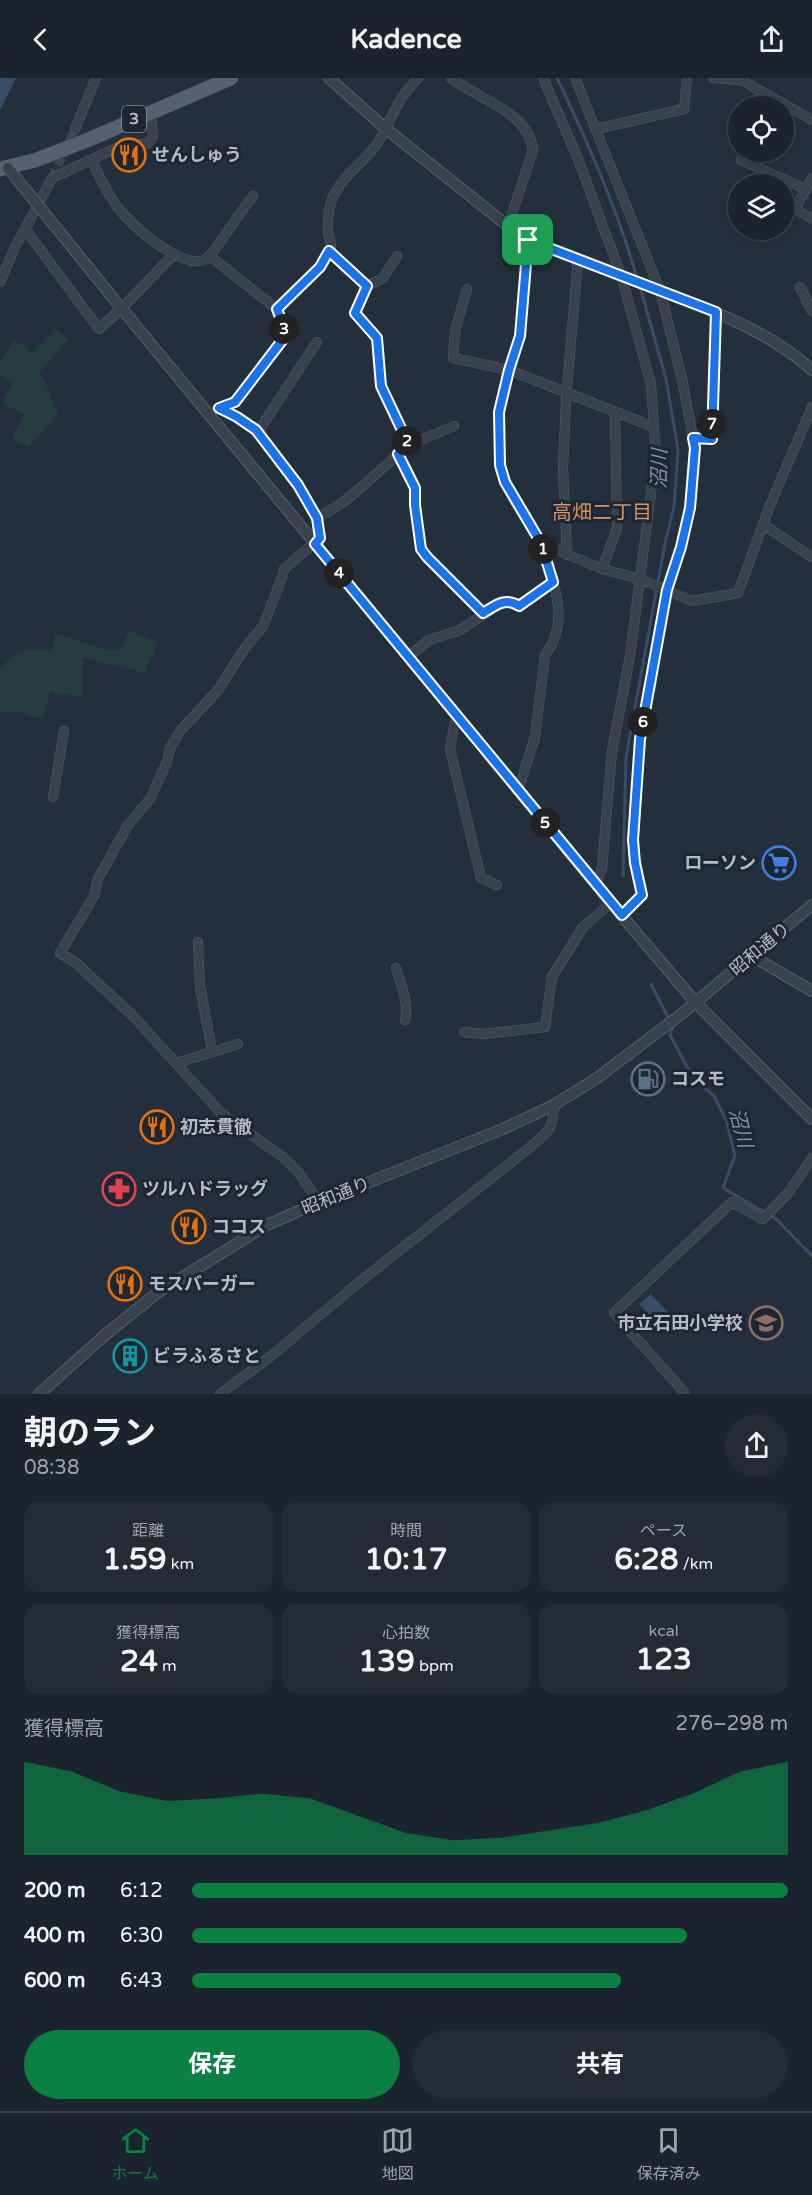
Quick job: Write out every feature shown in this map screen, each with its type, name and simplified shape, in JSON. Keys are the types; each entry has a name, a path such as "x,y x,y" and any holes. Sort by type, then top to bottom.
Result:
{"main road":[{"name":"3","path":"4,168 36,160 90,139 231,78"}],"street":[{"path":"75,129 96,78"},
{"path":"329,78 385,128 528,240 716,312 762,334 795,355 812,370"},
{"path":"277,309 320,267 332,244 328,234 330,203 335,192 376,145 405,92 418,78"},
{"path":"451,78 512,116 532,137 533,150 508,226"},
{"path":"543,78 579,159 621,275 651,384 656,454 630,656 612,751 602,868 596,884"},
{"path":"575,78 660,290 682,379 695,448 690,508 681,547 665,589 640,739 635,791 634,852 642,895 622,915"},
{"path":"596,129 684,109 687,78"},
{"path":"713,78 741,80 812,120"},
{"path":"0,282 15,247 52,178 118,147 149,143 153,136 150,112"},
{"path":"92,161 105,188 125,216 173,255 186,261 198,262 210,256 253,196"},
{"path":"745,162 805,189"},
{"path":"4,168 122,308 611,903 696,1003 812,1119"},
{"path":"812,178 795,209 812,219"},
{"path":"25,229 99,328 122,308 173,255"},
{"path":"518,791 535,737 545,655 553,644 560,608 541,543 505,482 500,465 499,412 520,336 528,240"},
{"path":"329,251 367,286"},
{"path":"209,416 219,408 235,402 284,338 285,331 277,309 210,256"},
{"path":"397,256 383,278 367,286 355,313 377,338 381,386 409,445"},
{"path":"567,555 563,466 566,394 578,259"},
{"path":"800,287 812,311"},
{"path":"467,289 455,331 453,358 509,370 654,427"},
{"path":"693,438 712,439 716,312"},
{"path":"257,433 317,342"},
{"path":"541,543 602,569 640,579 692,601 738,593 770,505 812,407"},
{"path":"219,408 237,417 257,433 298,485 317,518 320,538 284,569 262,626 242,652 219,689 181,730 170,748 167,762 150,799 128,825 98,879 94,896 60,953 76,963 133,1016 220,1112 284,1158 319,1202"},
{"path":"602,569 617,528 615,412"},
{"path":"317,518 351,496 409,445 454,426"},
{"path":"398,454 415,488 421,549 483,613"},
{"path":"764,525 812,557"},
{"path":"408,657 429,640 460,630 503,602 513,602 519,606 553,582"},
{"path":"456,715 450,748 466,819 481,878 497,885"},
{"path":"53,796 64,731"},
{"path":"464,1032 483,1034 545,1027 552,977 583,927 611,903"},
{"name":"昭和通り","path":"39,1394 105,1335 157,1293 267,1225 503,1129 554,1105 597,1078 696,1003 812,905"},
{"path":"198,942 200,986 212,1051"},
{"path":"752,956 812,991"},
{"path":"396,968 405,994 407,1010 405,1020"},
{"path":"177,1063 238,1044"},
{"path":"220,1394 271,1356 357,1284 549,1131 554,1121 554,1105"},
{"path":"682,1394 684,1392 614,1313 732,1202 763,1219 788,1192 812,1158"}],"green space":[{"path":"56,329 68,340 38,374 44,379 58,415 28,447 12,439 24,414 2,403 13,382 0,375 0,364 13,341 26,347 32,353"},
{"path":"129,631 158,642 145,673 83,657 83,698 50,692 44,718 29,716 24,712 0,712 0,666 3,667 13,656 30,650 51,651 56,633 110,651 111,648 120,651"}],"water":[{"path":"0,78 16,78 0,110"},
{"path":"651,1294 679,1324 667,1334 639,1304"}],"waterway":[{"name":"沼川","path":"557,78 601,176 637,278"},
{"name":"沼川","path":"623,876 626,757 665,543 674,507 678,450 666,379 640,287"},
{"name":"沼川","path":"651,984 673,1027 670,1035 687,1067 699,1083 714,1096 726,1120 735,1155 723,1188 776,1219 812,1256"}],"tunnel":[{"path":"52,178 75,129"}],"place":[{"name":"せんしゅう","path":"129,155"},
{"name":"ローソン","path":"779,863"},
{"name":"コスモ","path":"648,1079"},
{"name":"初志貫徹","path":"157,1127"},
{"name":"ツルハドラッグ","path":"119,1189"},
{"name":"ココス","path":"189,1227"},
{"name":"モスバーガー","path":"125,1284"},
{"name":"市立石田小学校","path":"766,1323"},
{"name":"ビラふるさと","path":"130,1356"}],"district":[{"name":"高畑二丁目","path":"602,513"}],"route":[{"path":"528,240 716,312 712,439 693,438 695,448 690,508 681,547 667,590 640,739 633,840 642,895 622,915 315,544 320,538 317,518 298,485 256,430 219,408 235,402 284,338 285,331 277,309 320,267 329,251 367,286 355,313 377,338 381,386 409,445 398,454 415,488 421,549 483,613 503,602 513,602 519,606 553,582 541,543 505,482 500,465 499,412 520,336 528,240"}]}
